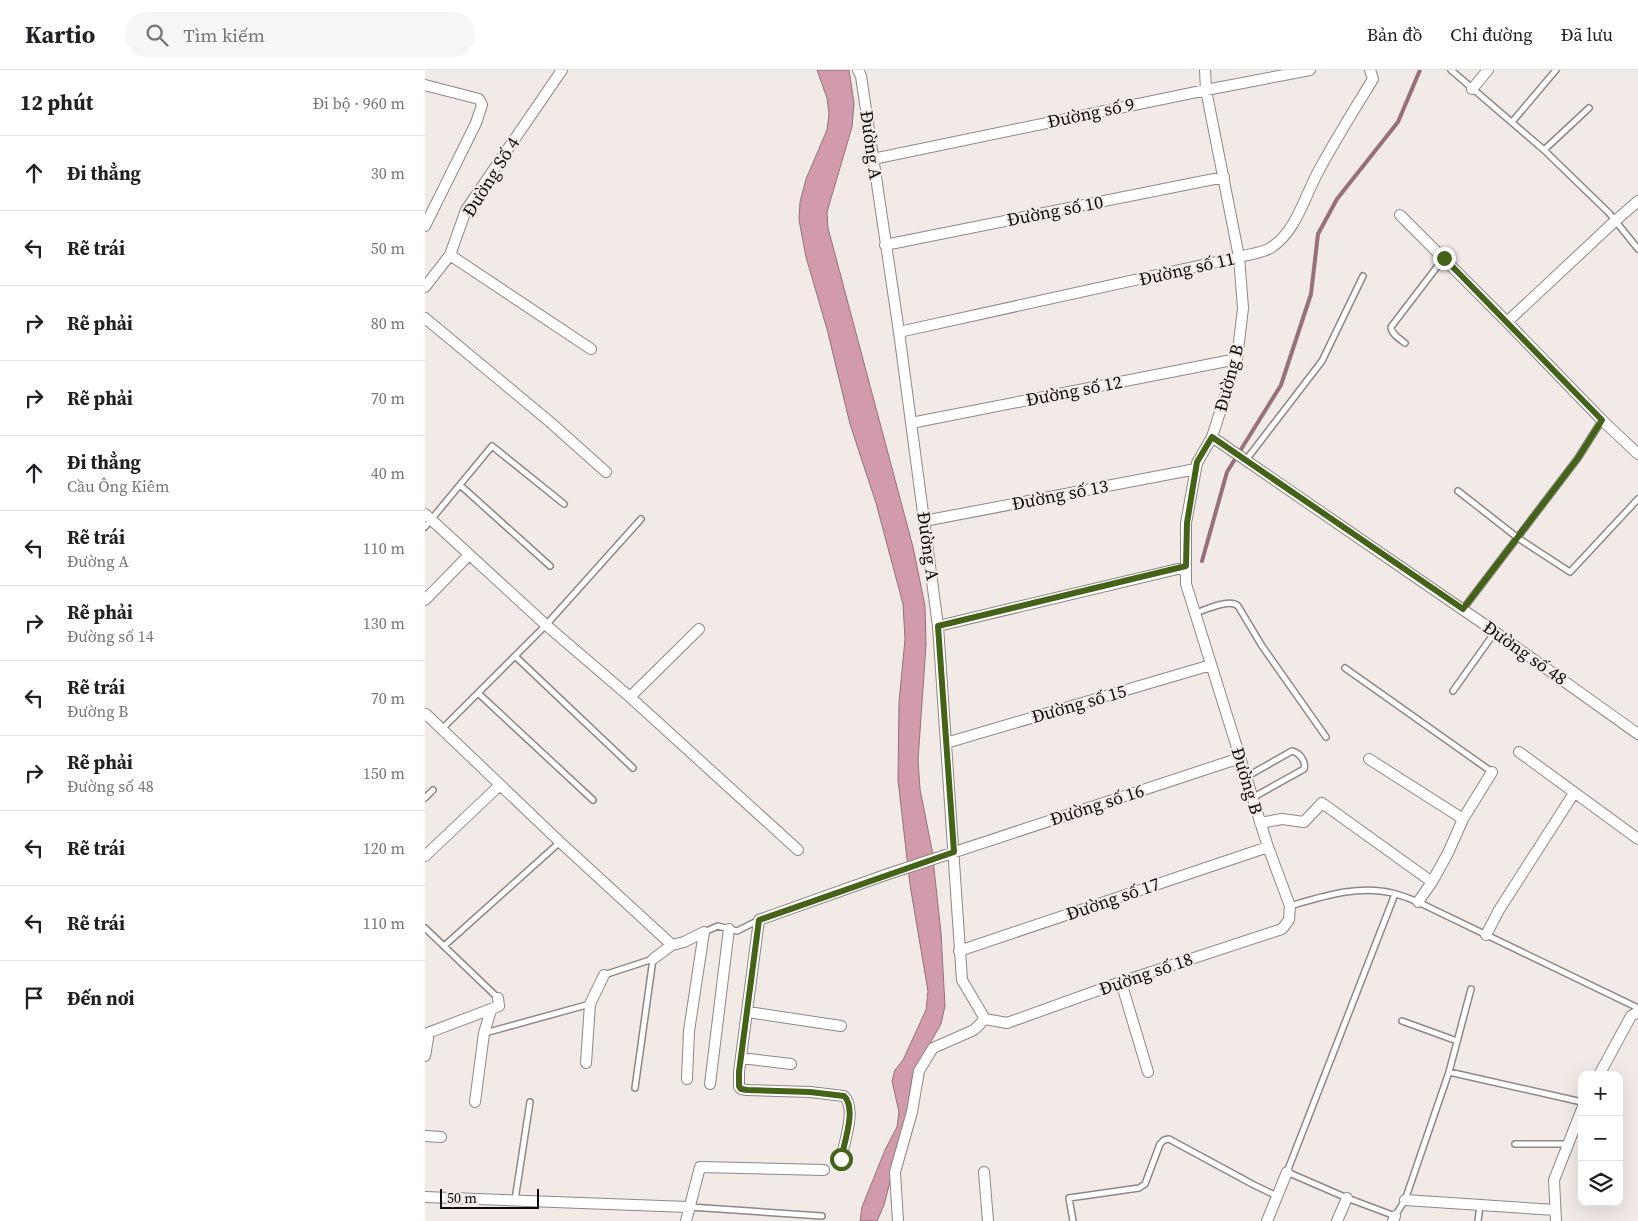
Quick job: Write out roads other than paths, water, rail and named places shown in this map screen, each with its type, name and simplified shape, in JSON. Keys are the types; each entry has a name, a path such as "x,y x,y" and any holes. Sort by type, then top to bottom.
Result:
{"street":[{"name":"Đường Số 4","path":"425,287 450,255 466,210 562,70"},
{"name":"Đường A","path":"859,70 899,332 938,626 961,980 985,1019"},
{"name":"Đường B","path":"1205,70 1206,90 1239,257 1243,308 1237,359 1212,437 1197,462 1187,523 1186,584 1267,847 1290,906"},
{"name":"Đường số 9","path":"873,159 1310,70"},
{"name":"Đường số 11","path":"899,332 1239,257 1271,248 1285,236 1305,202 1316,174 1373,79 1370,70"},
{"path":"1472,89 1488,70"},
{"path":"425,85 479,99 482,106 476,123 425,226"},
{"name":"Đường số 10","path":"885,245 1224,177"},
{"path":"1507,322 1638,201"},
{"path":"1401,216 1602,420 1638,454"},
{"path":"450,255 591,349"},
{"path":"425,318 550,422 605,472"},
{"name":"Đường số 12","path":"911,423 1237,359"},
{"name":"Đường số 48","path":"1212,437 1463,609 1638,734"},
{"name":"Đường số 13","path":"925,521 1196,469"},
{"path":"427,520 630,697 798,850"},
{"path":"425,600 469,555"},
{"path":"938,626 1186,566"},
{"path":"630,697 699,629"},
{"name":"Đường số 15","path":"946,743 1211,665"},
{"path":"425,714 672,945"},
{"path":"1519,752 1638,839"},
{"name":"Đường số 16","path":"759,920 938,857 1240,758"},
{"path":"1369,758 1463,819"},
{"path":"1418,902 1432,882 1463,819 1491,772"},
{"path":"425,856 500,785"},
{"path":"1486,934 1499,910 1574,793"},
{"path":"1260,823 1282,819 1304,822 1321,803 1432,882"},
{"name":"Đường số 17","path":"959,951 1267,847"},
{"name":"Đường số 18","path":"985,1019 1007,1023 1121,982 1282,929 1289,920 1290,906"},
{"path":"759,920 739,1086 741,1089 810,1092 844,1096 848,1100 851,1111 841,1159"},
{"path":"711,1084 729,929"},
{"path":"653,959 672,945 684,942 704,932"},
{"path":"687,1079 689,1031 704,932"},
{"path":"586,1063 590,1004 604,975"},
{"path":"1121,982 1148,1072"},
{"path":"425,1056 427,1033 491,1010 499,1006 499,998"},
{"path":"475,1102 484,1033 491,1010"},
{"path":"748,1012 841,1026"},
{"path":"1601,1071 1631,1016 1638,1012"},
{"path":"898,1221 895,1172 912,1112 919,1071 933,1048 973,1030 985,1019"},
{"path":"741,1058 791,1064"},
{"path":"1556,1221 1554,1180 1579,1116"},
{"path":"425,1136 441,1138"},
{"path":"686,1221 700,1167 824,1170"},
{"path":"984,1172 989,1221"},
{"path":"1267,1221 1287,1172"},
{"path":"425,1197 689,1207"},
{"path":"1337,1221 1347,1198"},
{"path":"1405,1200 1555,1210"}],"lane":[{"path":"1451,70 1544,150 1609,213 1638,249"},
{"path":"1512,122 1555,70"},
{"path":"1544,150 1589,108"},
{"path":"1405,343 1393,334 1391,327 1444,258"},
{"path":"1244,459 1322,360 1363,276"},
{"path":"1463,609 1578,458 1602,420"},
{"path":"427,520 460,485 492,446 564,504"},
{"path":"460,485 551,566"},
{"path":"1458,491 1518,538 1570,572 1638,499"},
{"path":"442,730 546,625 641,519"},
{"path":"1195,614 1228,603 1234,603 1238,606 1262,646 1326,737"},
{"path":"1453,691 1495,632"},
{"path":"515,656 633,768"},
{"path":"1345,668 1491,772"},
{"path":"478,693 593,800"},
{"path":"1246,777 1292,751 1297,752 1301,756 1305,766 1304,769 1252,798"},
{"path":"425,798 433,790"},
{"path":"444,946 560,842"},
{"path":"1290,906 1343,892 1368,890 1395,894 1418,902 1638,1008"},
{"path":"1395,894 1287,1172 1394,1218 1405,1200 1449,1072 1471,989"},
{"path":"704,932 718,926 737,931 759,920"},
{"path":"425,928 499,998"},
{"path":"604,975 653,959 635,1088"},
{"path":"484,1033 590,1004"},
{"path":"1402,1020 1457,1041"},
{"path":"1449,1072 1578,1101"},
{"path":"515,1200 530,1102"},
{"path":"1073,1221 1069,1198 1139,1188 1145,1184 1160,1144 1169,1139 1277,1196"},
{"path":"1515,1144 1568,1144"},
{"path":"1478,1221 1481,1205"},
{"path":"689,1207 821,1216"}],"waterway":[{"path":"1202,561 1227,472 1281,385 1311,294 1318,234 1337,199 1398,122 1420,70"}]}
